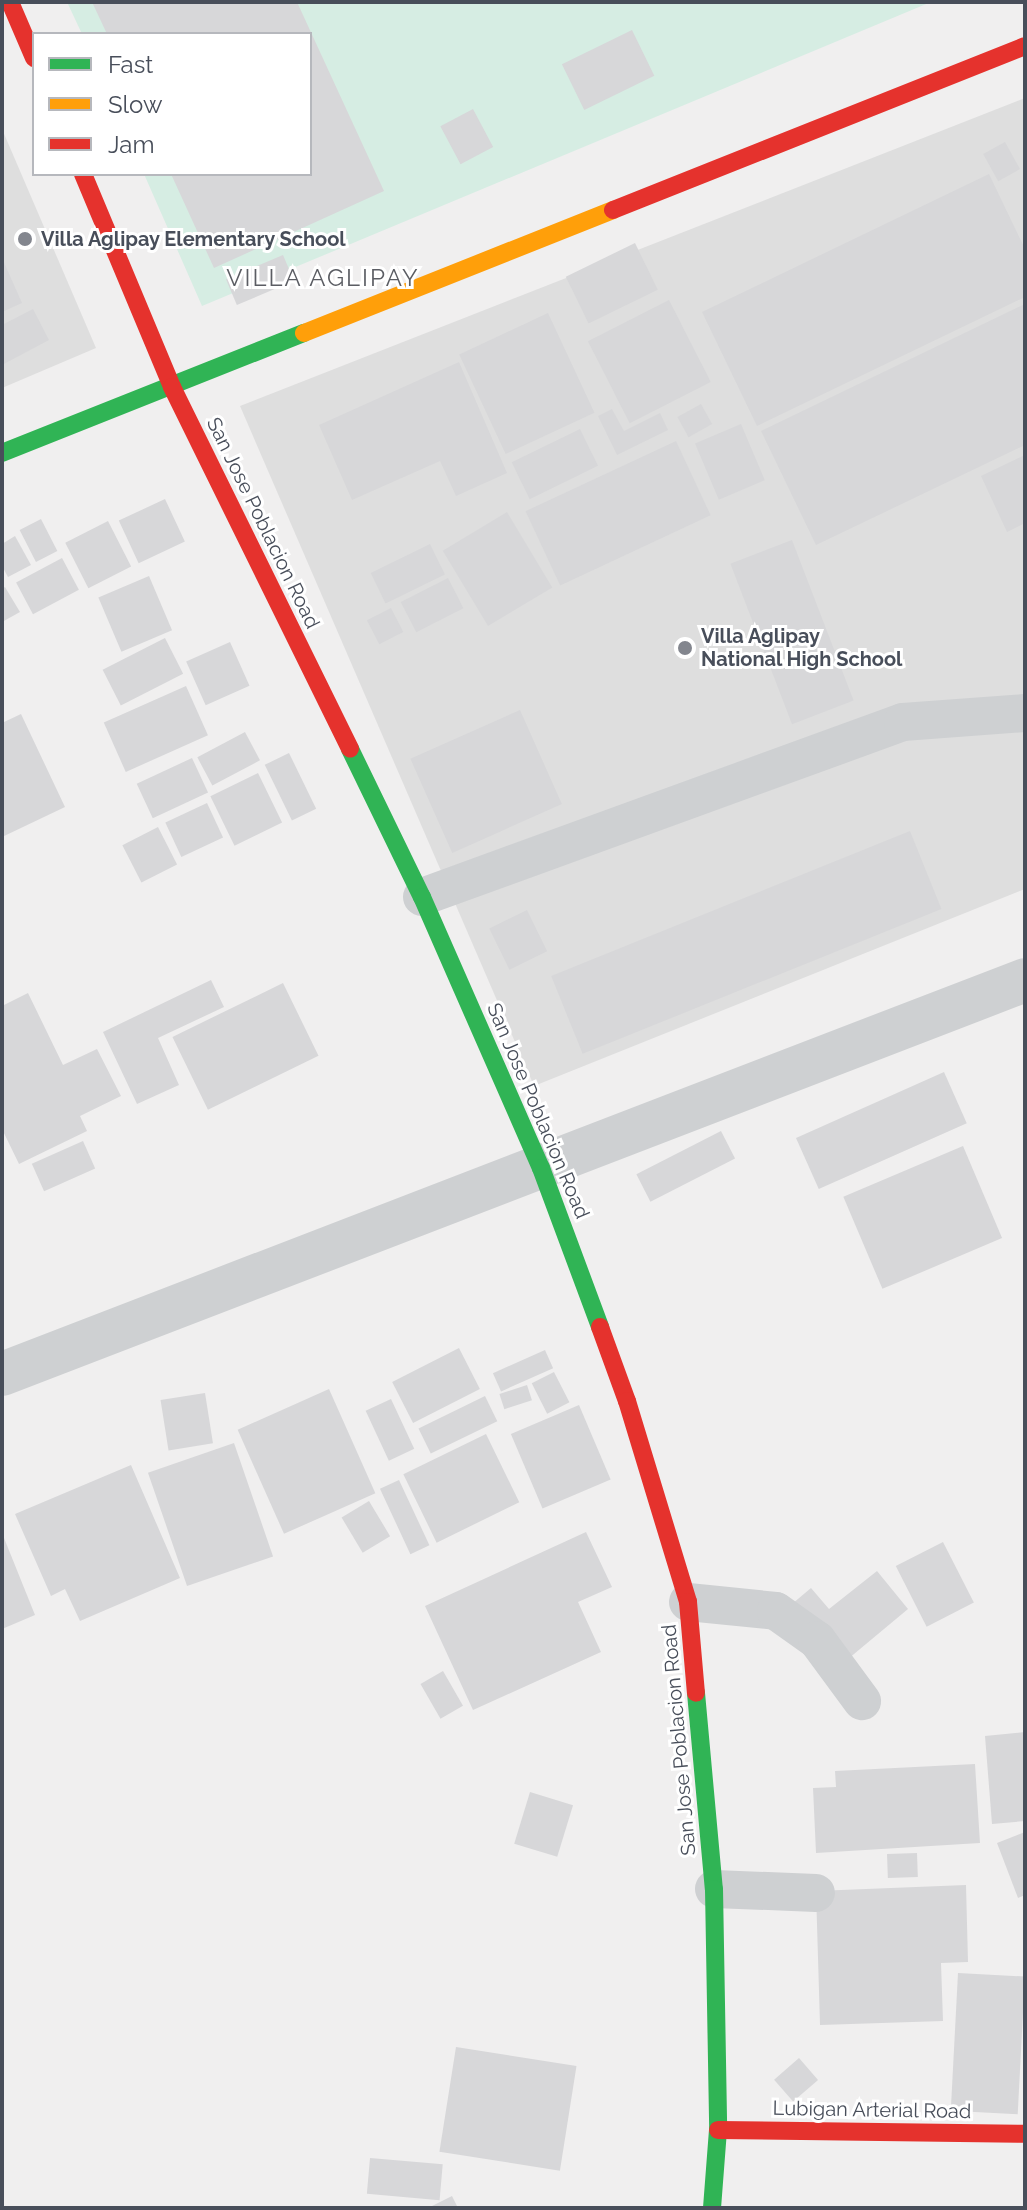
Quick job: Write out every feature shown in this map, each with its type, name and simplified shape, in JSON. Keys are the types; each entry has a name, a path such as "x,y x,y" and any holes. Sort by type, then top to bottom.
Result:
{"street":[{"path":"10,2 32,53"},
{"path":"2,453 1025,46"},
{"name":"San Jose Poblacion Road","path":"84,176 172,387 422,897 541,1168 627,1401 688,1602 714,1889 718,2130 712,2208"},
{"path":"2,1374 1025,980"},
{"name":"Lubigan Arterial Road","path":"718,2130 1025,2134"}],"lane":[{"path":"422,897 903,722 1025,713"},
{"path":"688,1602 776,1611 817,1640 862,1701"},
{"path":"714,1889 816,1893"}],"shaded area":[{"name":"Villa Aglipay National High School","path":"1025,98 1025,889 534,1086 240,406"},
{"name":"Villa Aglipay Elementary School","path":"2,129 96,348 2,388"}],"green space":[{"path":"67,2 931,2 202,306 145,176 312,176 312,32 81,32"}],"building":[{"path":"92,2 297,2 311,32 106,32"},
{"path":"632,30 654,76 584,110 562,64"},
{"path":"312,35 384,191 214,268 172,176 312,176"},
{"path":"473,109 493,147 461,164 440,126"},
{"path":"1005,142 1020,169 998,181 983,154"},
{"path":"989,174 1025,249 1025,297 757,426 702,312"},
{"path":"635,243 658,290 589,323 566,277"},
{"path":"283,255 294,281 237,305 226,279"},
{"path":"2,258 22,303 2,312"},
{"path":"669,300 711,382 630,423 588,341"},
{"path":"1025,304 1025,445 816,545 761,431"},
{"path":"33,309 49,340 2,365 2,325"},
{"path":"548,313 594,413 506,454 459,354"},
{"path":"459,362 507,473 456,496 440,461 352,500 319,425"},
{"path":"701,404 712,424 689,437 677,417"},
{"path":"612,409 624,431 660,413 668,430 617,455 598,416"},
{"path":"741,424 765,480 719,500 695,444"},
{"path":"580,429 598,466 530,499 512,462"},
{"path":"676,441 711,515 560,585 526,511"},
{"path":"1025,455 1025,523 1007,532 981,476"},
{"path":"165,499 185,542 139,563 119,521"},
{"path":"507,512 552,587 488,626 443,551"},
{"path":"41,519 57,551 36,562 20,530"},
{"path":"108,521 131,566 88,588 65,543"},
{"path":"15,536 31,565 8,577 2,566 2,544"},
{"path":"792,540 854,701 792,724 730,564"},
{"path":"430,544 445,575 386,603 371,573"},
{"path":"62,558 79,590 33,614 16,582"},
{"path":"149,576 172,630 121,652 98,597"},
{"path":"448,578 463,608 416,632 401,602"},
{"path":"5,587 20,612 2,622 2,589"},
{"path":"391,608 403,632 379,644 367,620"},
{"path":"165,638 183,674 121,705 103,670"},
{"path":"230,642 250,686 206,705 186,662"},
{"path":"186,686 208,735 126,772 104,723"},
{"path":"520,710 562,804 452,853 410,759"},
{"path":"21,714 65,807 2,837 2,723"},
{"path":"245,732 260,760 212,786 197,757"},
{"path":"289,753 316,809 292,821 265,765"},
{"path":"192,758 208,792 153,818 137,784"},
{"path":"258,773 282,822 234,846 210,796"},
{"path":"207,803 223,837 181,857 165,822"},
{"path":"158,827 177,864 141,883 122,845"},
{"path":"910,831 941,909 583,1054 551,976"},
{"path":"527,910 547,951 509,970 489,928"},
{"path":"211,980 224,1007 158,1038 179,1085 137,1104 103,1032"},
{"path":"283,983 319,1056 208,1110 172,1037"},
{"path":"28,993 63,1065 97,1049 121,1096 80,1116 87,1131 19,1164 2,1129 2,1006"},
{"path":"944,1072 967,1123 819,1189 796,1138"},
{"path":"721,1131 735,1159 650,1202 636,1174"},
{"path":"83,1141 95,1168 44,1191 32,1164"},
{"path":"963,1146 1002,1238 882,1289 843,1197"},
{"path":"459,1348 480,1389 413,1423 392,1382"},
{"path":"545,1350 553,1368 501,1391 493,1373"},
{"path":"554,1372 569,1402 547,1414 532,1383"},
{"path":"527,1385 532,1400 504,1409 499,1394"},
{"path":"329,1389 375,1493 284,1534 238,1430"},
{"path":"205,1393 213,1443 169,1450 161,1400"},
{"path":"485,1396 497,1421 431,1454 418,1428"},
{"path":"391,1399 414,1449 389,1461 366,1411"},
{"path":"579,1405 611,1480 543,1508 511,1434"},
{"path":"486,1434 519,1502 437,1543 403,1474"},
{"path":"234,1443 273,1556 187,1586 148,1473"},
{"path":"131,1465 180,1578 80,1621 65,1589 51,1596 15,1514"},
{"path":"399,1480 429,1545 410,1554 380,1489"},
{"path":"369,1501 390,1536 363,1553 342,1517"},
{"path":"586,1532 612,1587 578,1602 601,1652 473,1710 425,1606"},
{"path":"2,1533 35,1615 2,1629"},
{"path":"943,1542 974,1603 927,1627 896,1566"},
{"path":"877,1571 908,1609 842,1664 792,1604 811,1588 829,1609"},
{"path":"443,1671 463,1706 440,1719 420,1684"},
{"path":"1025,1732 1025,1821 992,1824 985,1736"},
{"path":"975,1764 980,1843 816,1853 813,1788 836,1787 835,1771"},
{"path":"530,1792 573,1805 557,1857 514,1844"},
{"path":"1025,1832 1025,1895 1018,1898 997,1843"},
{"path":"917,1853 918,1877 888,1878 887,1854"},
{"path":"966,1885 968,1962 941,1963 943,2021 820,2025 816,1891"},
{"path":"958,1973 1025,1977 1018,2114 951,2111"},
{"path":"456,2047 576,2066 560,2171 439,2152"},
{"path":"799,2058 818,2080 793,2102 774,2080"},
{"path":"370,2158 443,2164 440,2200 367,2194"},
{"path":"452,2196 458,2208 428,2208"}],"traffic: fast":[{"path":"2,453 304,333"},
{"path":"350,749 422,897 541,1168 600,1327"},
{"path":"696,1693 714,1889 718,2130 712,2208"}],"traffic: slow":[{"path":"304,333 613,210"}],"traffic: jam":[{"path":"10,2 32,53"},
{"path":"613,210 1025,46"},
{"path":"84,176 172,387 350,749"},
{"path":"600,1327 627,1401 688,1602 696,1693"},
{"path":"718,2130 1025,2134"}],"place":[{"name":"Villa Aglipay Elementary School","path":"25,239"},
{"name":"Villa Aglipay National High School","path":"685,648"}],"district":[{"name":"VILLA AGLIPAY","path":"323,278"}]}
